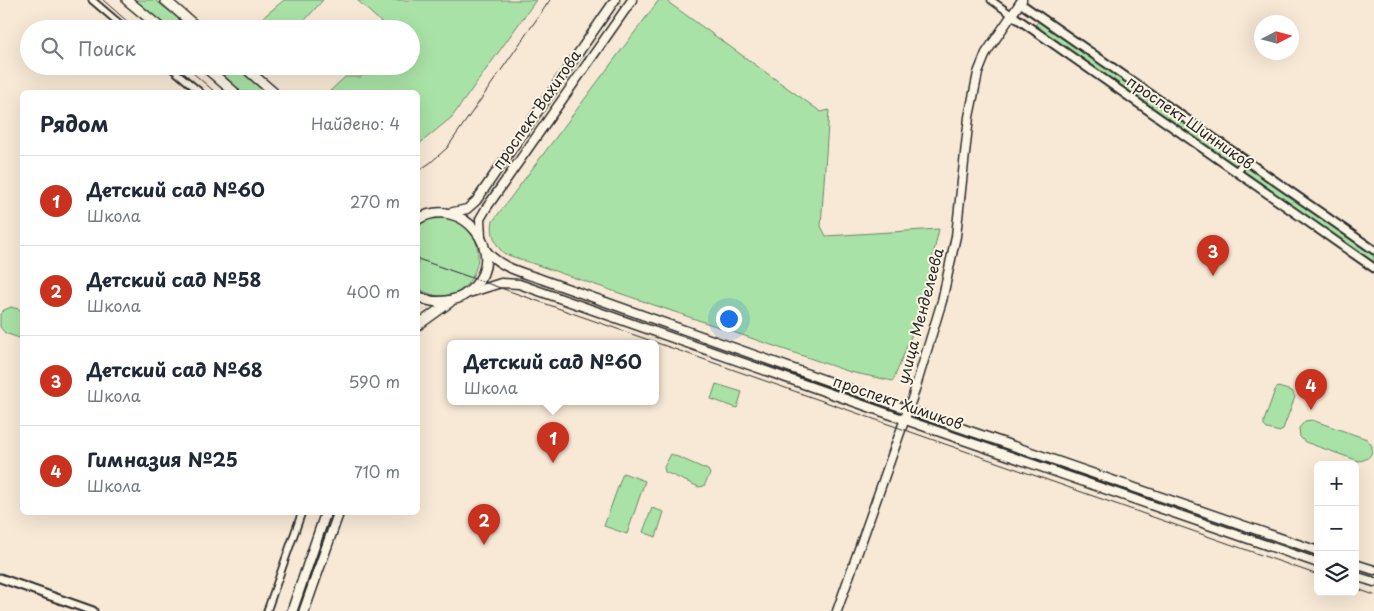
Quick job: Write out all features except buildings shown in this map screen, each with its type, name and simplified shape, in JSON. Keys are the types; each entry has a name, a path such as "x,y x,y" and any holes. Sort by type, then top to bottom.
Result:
{"main road":[{"path":"127,0 151,20"},
{"path":"165,0 188,20"},
{"name":"проспект Вахитова","path":"420,218 431,213 464,211 476,201 615,0"},
{"name":"проспект Вахитова","path":"420,323 441,306 468,293 478,283 485,260 480,219 632,0"},
{"name":"улица Менделеева","path":"838,611 933,335 952,256 960,206 969,118 978,72 986,53 1012,15 1019,1"},
{"path":"214,75 232,90"},
{"path":"253,75 271,90"},
{"path":"420,211 431,213"},
{"path":"450,213 470,224 483,245"},
{"name":"проспект Химиков","path":"483,245 490,256 503,265 908,410 1314,550"},
{"name":"проспект Химиков","path":"468,293 501,283 519,284 1314,562"},
{"name":"проспект Вахитова","path":"420,297 431,301 453,300"},
{"path":"778,374 781,363"},
{"path":"956,438 968,436 968,432 962,427"},
{"path":"292,611 325,515"},
{"path":"304,611 338,515"},
{"path":"1359,565 1374,570"},
{"path":"1359,577 1374,582"}],"street":[{"path":"92,0 115,20"},
{"name":"проспект Шинников","path":"991,0 1374,268"},
{"name":"проспект Шинников","path":"1019,1 1374,250"},
{"path":"1027,25 1027,20 1035,14"},
{"path":"180,75 198,90"},
{"path":"1237,172 1245,160"},
{"path":"267,611 301,515"},
{"path":"0,578 93,611"}],"green space":[{"path":"133,0 155,0 181,20 159,20"},
{"path":"284,0 323,0 305,20 260,20"},
{"path":"357,0 536,0 452,117 420,143 420,90 331,90 345,77 361,77 363,75 420,75 420,20 379,20"},
{"path":"659,0 665,0 821,112 829,110 821,226 826,236 939,229 920,314 893,381 850,372 505,254 496,244 493,235 493,221"},
{"path":"1039,20 1237,159 1239,162 1237,167 1034,27"},
{"path":"224,75 247,75 265,90 239,90"},
{"path":"1245,167 1250,167 1374,253 1374,265 1243,173"},
{"path":"435,218 458,222 472,233 478,249 476,267 469,282 456,293 439,296 420,289 420,225"},
{"path":"11,307 20,309 20,338 5,333 0,327 0,314"},
{"path":"716,384 742,392 737,408 711,399"},
{"path":"1278,387 1292,391 1295,397 1283,429 1280,432 1267,429 1264,426 1275,390"},
{"path":"1312,420 1367,439 1372,446 1371,454 1365,460 1359,461 1305,442 1300,437 1299,428 1305,421"},
{"path":"974,437 1314,554 1314,557 973,439"},
{"path":"671,454 708,470 710,474 704,486 699,487 665,472 664,467"},
{"path":"623,473 645,481 627,534 604,526"},
{"path":"652,508 664,512 656,537 643,532"},
{"path":"328,515 332,515 299,611 295,611"}],"tram line":[{"path":"103,0 126,20"},
{"path":"420,170 447,148 550,0"},
{"path":"195,75 213,90"},
{"path":"420,260 649,340"},
{"path":"659,344 1314,574"},
{"path":"1359,589 1374,595"}],"place":[{"name":"Детский сад №68","path":"1213,276"},
{"name":"Гимназия №25","path":"1311,410"},
{"name":"Детский сад №60","path":"553,463"},
{"name":"Детский сад №58","path":"484,545"}]}
